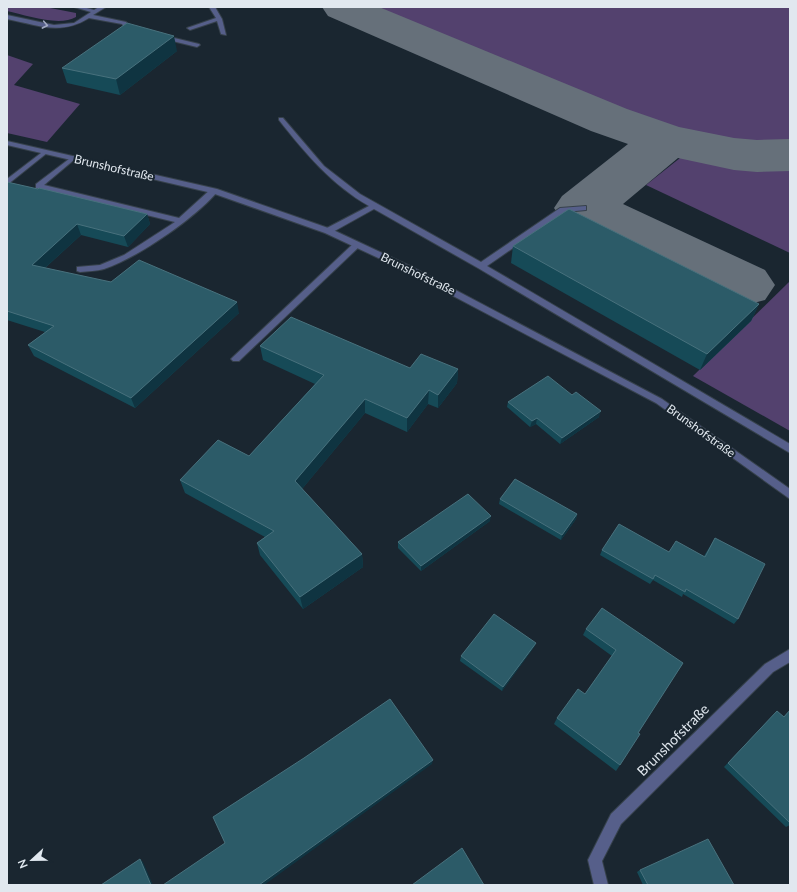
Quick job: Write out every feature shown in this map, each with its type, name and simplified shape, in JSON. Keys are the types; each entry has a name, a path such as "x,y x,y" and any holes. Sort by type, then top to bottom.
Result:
{"street":[{"path":"77,7 96,12"},
{"path":"7,17 54,27 75,24 103,7"},
{"path":"212,7 219,19 224,34"},
{"path":"89,16 124,23 130,31 145,34"},
{"path":"190,28 219,19"},
{"path":"124,35 130,31"},
{"path":"152,35 197,45"},
{"path":"281,118 298,141 322,167 357,196 481,266 790,449"},
{"name":"Brunshofstraße","path":"7,144 214,191 328,231 421,275 659,401 790,495"},
{"path":"7,183 45,152"},
{"path":"73,158 39,186 181,221"},
{"path":"80,269 101,267 127,257 181,221 214,191"},
{"path":"328,231 374,206"},
{"path":"481,266 563,210 583,208"},
{"path":"236,359 358,245"},
{"name":"Brunshofstraße","path":"601,885 595,860 616,819 769,668 790,655"}],"shaded area":[{"path":"7,7 45,7 76,13 76,17 69,20 52,21 7,11"},
{"path":"364,7 790,7 790,141 750,144 688,134 620,114"},
{"path":"7,55 33,64 14,85 80,104 47,142 7,133"},
{"path":"699,156 790,169 790,253 646,185 680,158"},
{"path":"790,281 790,431 693,376"}],"building":[{"path":"127,23 174,36 116,79 62,68"},
{"path":"7,182 39,188 147,214 124,236 77,224 32,265 111,282 139,260 237,302 131,398 28,345 54,326 7,311"},
{"path":"569,209 759,304 707,354 513,246"},
{"path":"291,317 410,368 421,354 458,369 438,395 429,390 407,418 365,399 295,481 362,554 300,597 257,543 274,531 180,480 218,440 249,456 324,375 260,346"},
{"path":"548,376 572,395 576,392 601,411 562,438 537,418 532,421 508,402"},
{"path":"515,479 577,514 562,535 500,499"},
{"path":"468,494 491,516 421,566 398,542"},
{"path":"619,524 669,552 676,541 705,557 715,538 765,564 738,619 686,589 685,592 655,575 653,579 602,550"},
{"path":"602,608 683,663 638,733 640,734 620,765 557,718 578,689 585,694 616,650 586,629"},
{"path":"494,614 536,643 503,687 461,656"},
{"path":"390,699 433,760 259,885 163,885 225,843 213,817 304,758"},
{"path":"790,710 790,823 728,763 777,711 784,717"},
{"path":"708,839 734,885 648,885 640,870"},
{"path":"462,848 484,885 412,885"},
{"path":"140,859 151,885 101,885"}],"taxiway":[{"path":"343,7 609,120 667,140"},
{"path":"667,140 734,154 757,156 790,155"},
{"path":"667,140 583,208 742,285"}]}
